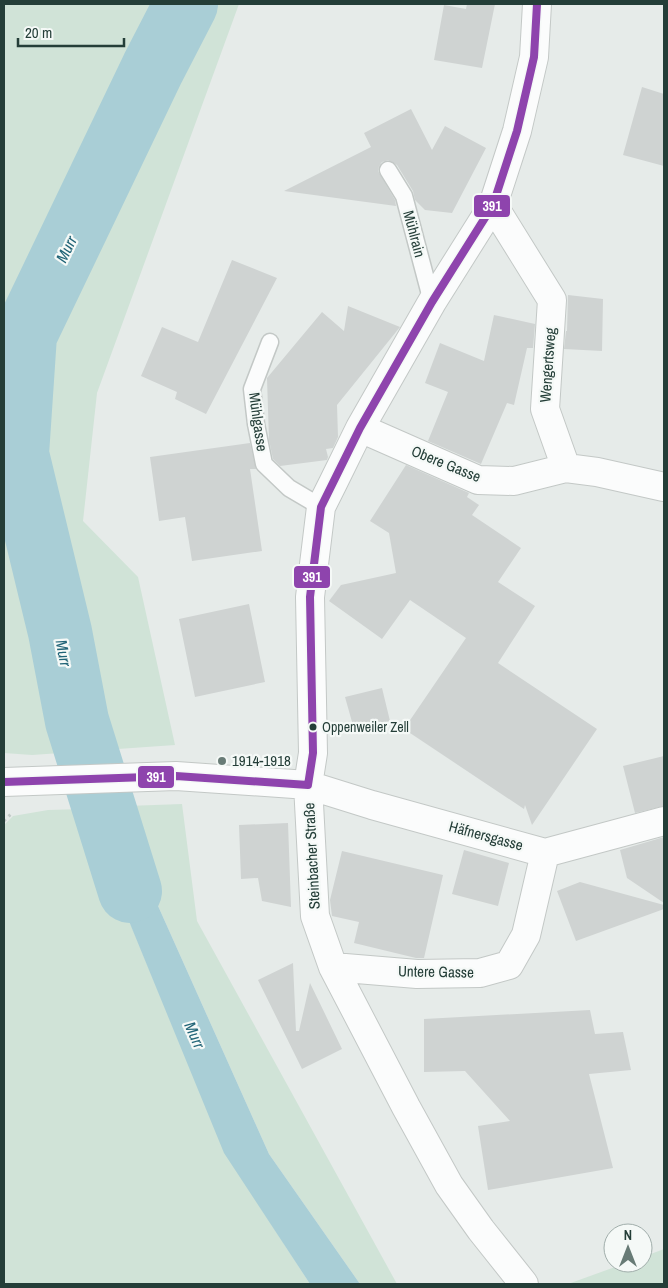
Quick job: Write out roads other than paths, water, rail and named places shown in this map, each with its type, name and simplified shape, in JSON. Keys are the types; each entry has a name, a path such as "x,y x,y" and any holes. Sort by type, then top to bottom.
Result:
{"street":[{"name":"Steinbacher Straße","path":"524,1284 481,1230 449,1185 333,966 315,916 308,784 313,752 310,597 321,507 360,428 432,302 493,205 517,131 534,57 537,4"},
{"name":"Wengertsweg","path":"493,205 552,300 545,409 566,468"},
{"name":"Obere Gasse","path":"360,428 478,480 514,481 566,468"},
{"path":"566,468 663,484"},
{"name":"Häfnersgasse","path":"4,782 176,776 308,784 372,805 545,853"},
{"path":"545,853 664,821"},
{"name":"Untere Gasse","path":"333,966 417,974 480,973 509,965 526,935 545,853"}],"lane":[{"name":"Mühlrain","path":"388,170 404,196 432,302"},
{"name":"Mühlgasse","path":"270,342 252,389 256,424 264,464 289,488 321,507"}],"water":[{"path":"127,806 146,879 269,1154 360,1284 310,1284 224,1153 83,809"}],"waterway":[{"name":"Murr","path":"130,891 77,721 60,632 17,454 25,335 153,68 186,4"}],"place":[{"name":"Oppenweiler Zell","path":"313,727"},
{"name":"1914-1918","path":"222,761"}]}
